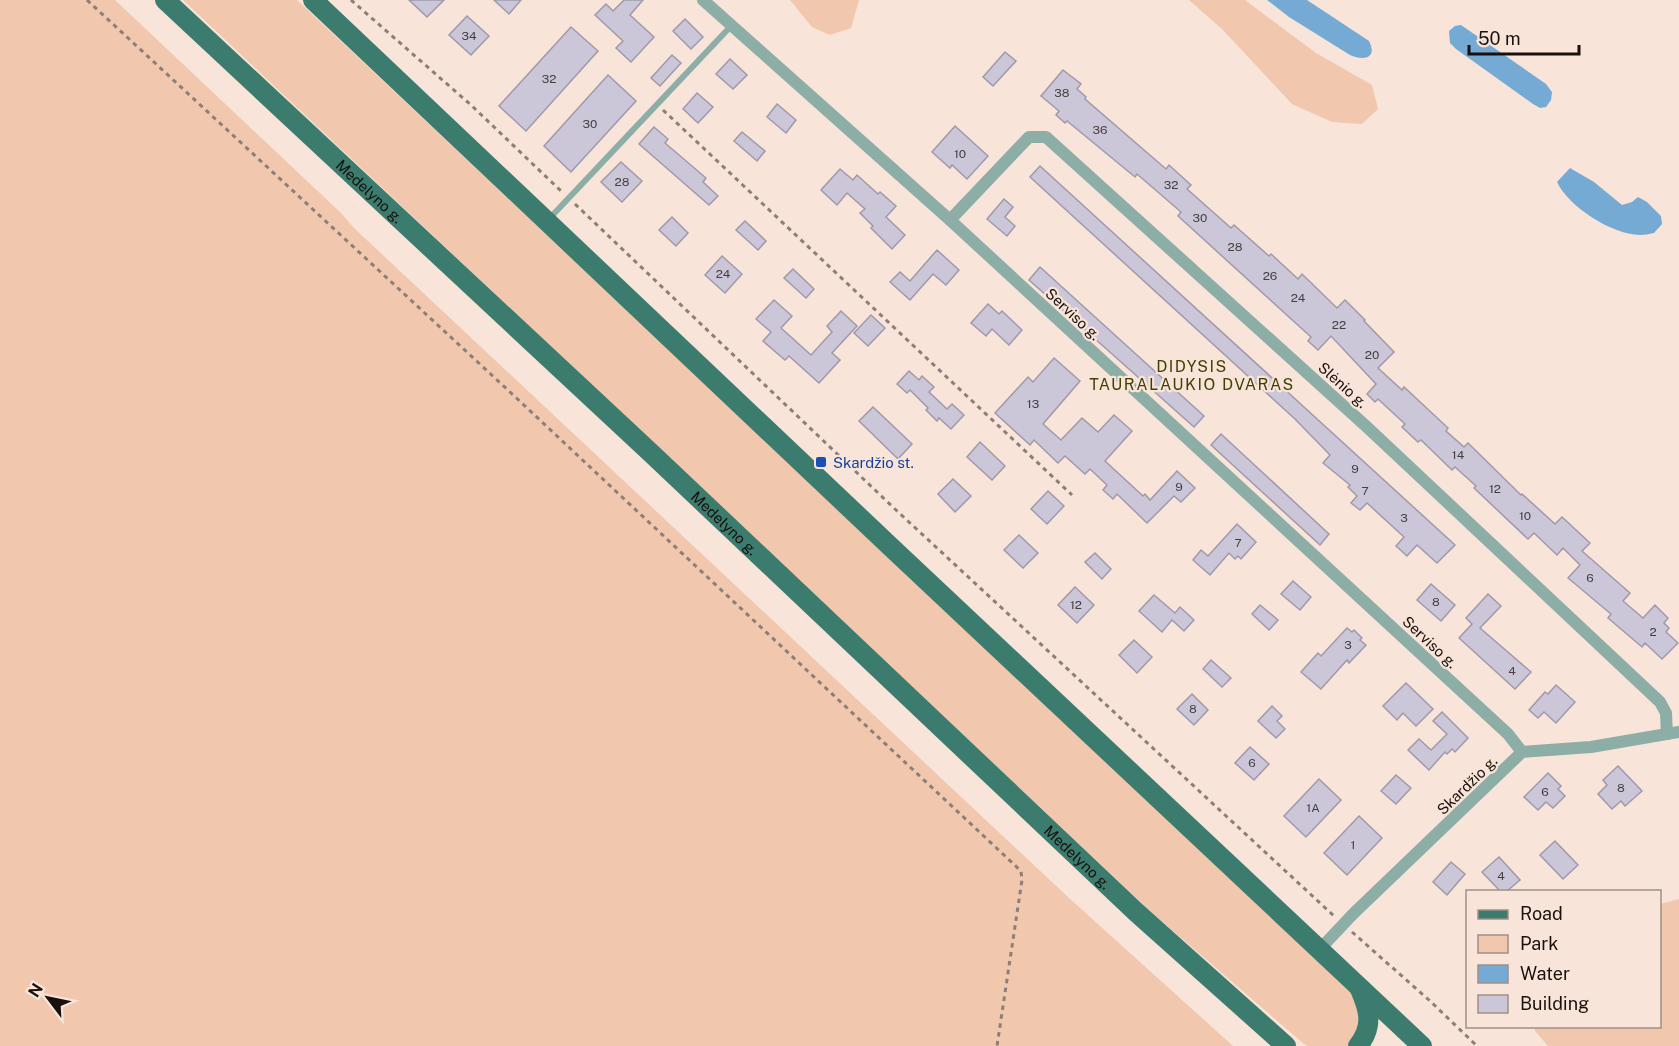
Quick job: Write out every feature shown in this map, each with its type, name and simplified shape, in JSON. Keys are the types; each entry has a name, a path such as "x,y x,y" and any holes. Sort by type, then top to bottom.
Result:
{"main road":[{"name":"Medelyno g.","path":"165,0 1128,904 1286,1046"},
{"path":"313,0 1422,1046"},
{"path":"1357,984 1368,1008 1368,1028 1358,1046"}],"street":[{"name":"Serviso g.","path":"703,0 950,220 1508,734 1522,752"},
{"name":"Slėnio g.","path":"950,220 1029,136 1046,137 1368,428 1660,702 1673,733"},
{"path":"1522,752 1591,747 1673,733"},
{"name":"Skardžio g.","path":"1320,949 1343,924 1522,752"}],"lane":[{"path":"547,221 731,26"}],"path":[{"path":"87,0 510,392 1021,871 1022,880 997,1046"},
{"path":"351,0 471,105 896,510 1477,1046"},
{"path":"657,104 1072,495"}],"green space":[{"path":"0,0 115,0 342,214 354,228 1069,898 1233,1046 0,1046"},
{"path":"183,0 297,0 1353,994 1362,1015 1353,1042 1347,1046 1307,1046 1150,911"},
{"path":"790,0 859,0 851,28 830,35 812,27"},
{"path":"1189,0 1245,0 1316,53 1372,85 1378,109 1362,124 1332,122 1292,104 1222,29"},
{"path":"1679,899 1679,1046 1548,1046 1534,1028 1661,1028 1661,904"}],"water":[{"path":"1267,0 1307,0 1369,41 1372,52 1364,58 1350,55 1289,17"},
{"path":"1461,25 1546,84 1552,92 1551,100 1546,107 1540,108 1533,104 1456,49 1450,43 1449,31"},
{"path":"1570,168 1594,182 1622,205 1638,197 1647,202 1661,216 1662,224 1654,233 1640,235 1616,230 1592,217 1571,201 1557,182"}],"building":[{"path":"409,0 444,0 427,17"},
{"path":"494,0 521,0 509,14"},
{"path":"624,0 643,0 630,15 654,37 631,62 616,48 623,41 595,15 606,4 613,11"},
{"path":"467,16 489,36 471,55 449,35"},
{"path":"685,19 703,37 691,49 673,31"},
{"path":"571,27 598,51 526,131 499,106"},
{"path":"1005,52 1016,61 993,86 983,77"},
{"path":"672,55 681,63 660,86 651,78"},
{"path":"730,59 747,75 733,89 716,74"},
{"path":"1063,70 1081,84 1077,89 1086,97 1085,99 1166,169 1169,165 1191,185 1187,189 1231,228 1234,225 1298,279 1302,274 1337,308 1345,300 1394,352 1378,368 1402,390 1404,387 1448,428 1446,431 1464,447 1468,443 1521,495 1555,524 1562,517 1590,543 1582,551 1630,593 1623,601 1643,618 1655,605 1668,618 1664,623 1669,628 1666,632 1678,643 1662,659 1645,643 1642,647 1608,618 1611,614 1568,578 1580,565 1563,548 1557,555 1534,533 1528,539 1455,467 1452,470 1421,440 1418,442 1402,427 1405,424 1378,399 1375,402 1367,394 1376,384 1331,336 1318,350 1308,341 1311,337 1178,216 1181,212 1137,174 1135,177 1067,121 1065,123 1056,115 1059,111 1041,96"},
{"path":"608,75 636,101 571,172 544,146"},
{"path":"697,93 713,107 698,123 683,109"},
{"path":"777,104 796,120 786,133 767,117"},
{"path":"955,126 988,156 967,179 952,165 950,168 932,152"},
{"path":"654,127 668,139 665,143 706,178 703,182 718,196 709,205 639,144"},
{"path":"742,132 765,151 757,161 734,141"},
{"path":"621,162 642,181 622,202 601,182"},
{"path":"1040,166 1455,545 1437,563 1417,545 1407,556 1396,546 1404,537 1367,503 1360,510 1351,503 1357,496 1348,487 1350,485 1323,463 1330,455 1295,419 1030,177"},
{"path":"840,169 853,180 857,175 878,194 880,192 896,206 886,217 905,235 892,249 860,213 865,209 847,193 837,205 821,190"},
{"path":"1004,199 1013,207 1005,217 1015,226 1007,236 987,219"},
{"path":"672,217 688,233 676,246 659,230"},
{"path":"745,221 766,241 758,250 736,230"},
{"path":"937,250 959,270 946,285 933,274 910,300 890,282 900,272 910,281"},
{"path":"722,256 742,274 725,293 705,275"},
{"path":"1040,267 1204,416 1194,427 1029,280"},
{"path":"793,269 814,289 806,298 784,278"},
{"path":"774,300 792,316 781,328 811,355 832,332 827,326 841,311 857,326 832,353 840,360 819,383 789,356 785,360 763,341 771,332 756,319"},
{"path":"988,304 999,314 1002,311 1022,330 1009,345 992,329 986,336 971,323"},
{"path":"871,315 885,328 868,346 854,333"},
{"path":"1054,358 1080,381 1043,424 1061,440 1082,418 1098,432 1114,415 1132,431 1105,461 1150,500 1177,471 1195,488 1181,502 1174,496 1147,523 1117,494 1113,499 1103,490 1107,485 1090,469 1085,474 1065,456 1058,463 1034,440 1030,445 995,413 1028,377 1033,382"},
{"path":"909,371 919,380 922,376 934,387 929,392 947,409 952,404 964,415 951,429 939,418 937,421 910,390 907,393 897,384"},
{"path":"873,407 912,444 898,459 859,421"},
{"path":"1221,434 1329,534 1320,545 1211,445"},
{"path":"980,442 1005,466 992,480 967,457"},
{"path":"953,479 971,496 955,512 938,494"},
{"path":"1048,491 1064,506 1047,524 1031,509"},
{"path":"1237,524 1256,542 1241,559 1238,556 1235,559 1229,553 1210,575 1193,560 1201,550 1208,556"},
{"path":"1019,535 1038,553 1023,568 1004,550"},
{"path":"1095,553 1111,569 1102,579 1085,562"},
{"path":"1293,581 1311,597 1300,610 1281,594"},
{"path":"1431,584 1455,605 1441,621 1417,600"},
{"path":"1075,587 1094,605 1077,623 1058,605"},
{"path":"1488,594 1501,606 1480,628 1531,672 1515,689 1459,638 1472,624 1466,618"},
{"path":"1154,595 1175,613 1180,607 1194,620 1184,631 1172,620 1162,632 1139,611"},
{"path":"1260,605 1278,620 1269,630 1252,614"},
{"path":"1347,628 1352,632 1354,630 1366,645 1349,663 1347,660 1321,689 1301,672 1318,653 1321,656"},
{"path":"1134,640 1152,657 1137,673 1119,655"},
{"path":"1211,660 1231,678 1222,687 1203,669"},
{"path":"1406,683 1433,709 1416,726 1403,713 1397,720 1383,706"},
{"path":"1556,685 1575,702 1556,723 1544,712 1538,718 1529,710 1545,692 1548,694"},
{"path":"1192,694 1208,710 1194,725 1177,709"},
{"path":"1272,706 1282,716 1277,721 1285,729 1276,738 1258,721"},
{"path":"1442,712 1468,738 1455,752 1452,749 1447,754 1445,752 1429,770 1408,750 1419,739 1431,750 1447,734 1433,721"},
{"path":"1250,747 1269,764 1254,780 1235,763"},
{"path":"1618,766 1642,791 1625,806 1621,801 1612,809 1598,794 1607,785 1603,780"},
{"path":"1548,773 1561,786 1558,789 1565,796 1553,808 1546,802 1538,810 1524,797"},
{"path":"1396,775 1411,788 1396,804 1381,791"},
{"path":"1319,779 1341,800 1306,837 1284,816"},
{"path":"1359,816 1382,838 1347,875 1324,853"},
{"path":"1555,841 1578,865 1563,879 1540,855"},
{"path":"1499,857 1520,880 1508,890 1499,890 1482,872"},
{"path":"1451,862 1465,874 1447,895 1433,882"}],"place":[{"name":"Skardžio st.","path":"821,462"}],"district":[{"name":"DIDYSIS TAURALAUKIO DVARAS","path":"1192,375"}]}
